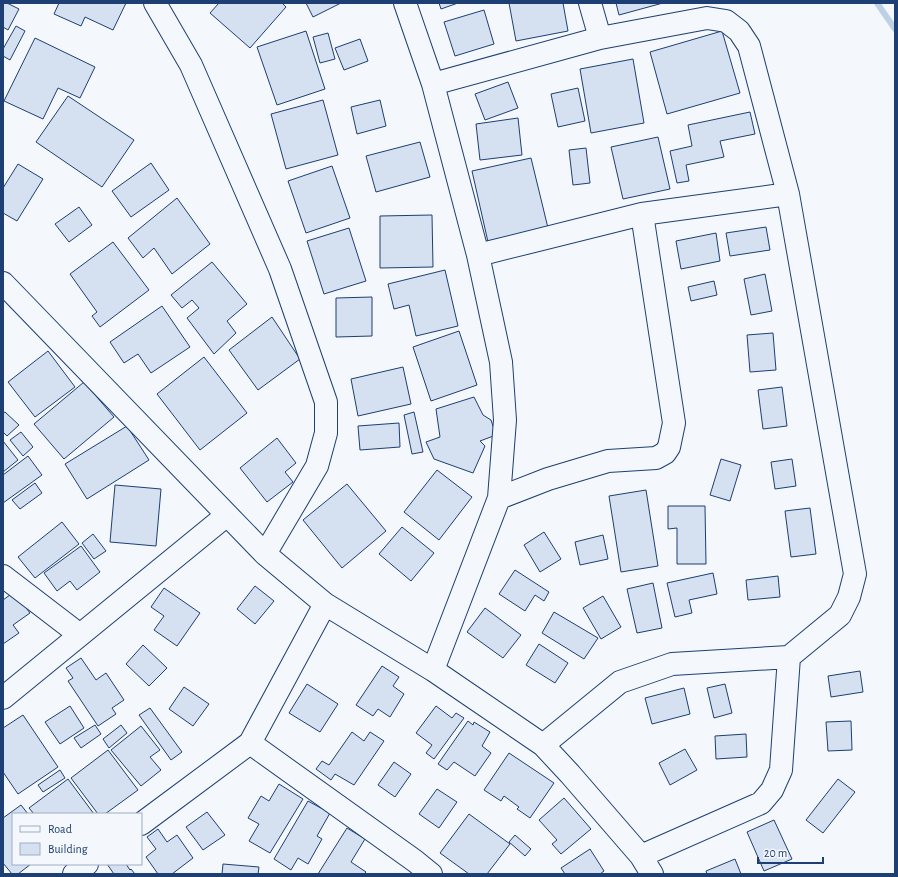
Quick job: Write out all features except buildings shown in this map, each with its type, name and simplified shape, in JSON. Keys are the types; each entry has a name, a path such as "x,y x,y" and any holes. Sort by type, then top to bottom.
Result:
{"street":[{"path":"155,3 191,65 280,269 326,402 326,433 317,466 265,554"},
{"path":"405,3 434,84 478,255 501,362 505,420 499,498 432,670"},
{"path":"590,3 600,38"},
{"path":"434,84 600,38 707,18 726,21 739,31 749,46 788,194 855,574 849,597 840,615 789,656 672,664 620,682 543,745"},
{"path":"478,255 642,214 788,194"},
{"path":"499,498 548,478 608,461 656,458 665,453 669,447 674,423 642,214"},
{"path":"3,283 265,554 325,604 432,670 543,745 570,774 647,865 761,803 772,790 782,770 789,656"},
{"path":"3,698 227,515"},
{"path":"3,576 80,635"},
{"path":"142,823 250,743 325,604"},
{"path":"250,743 431,874"},
{"path":"74,874 86,865"}],"waterway":[{"path":"877,3 895,29"}]}
